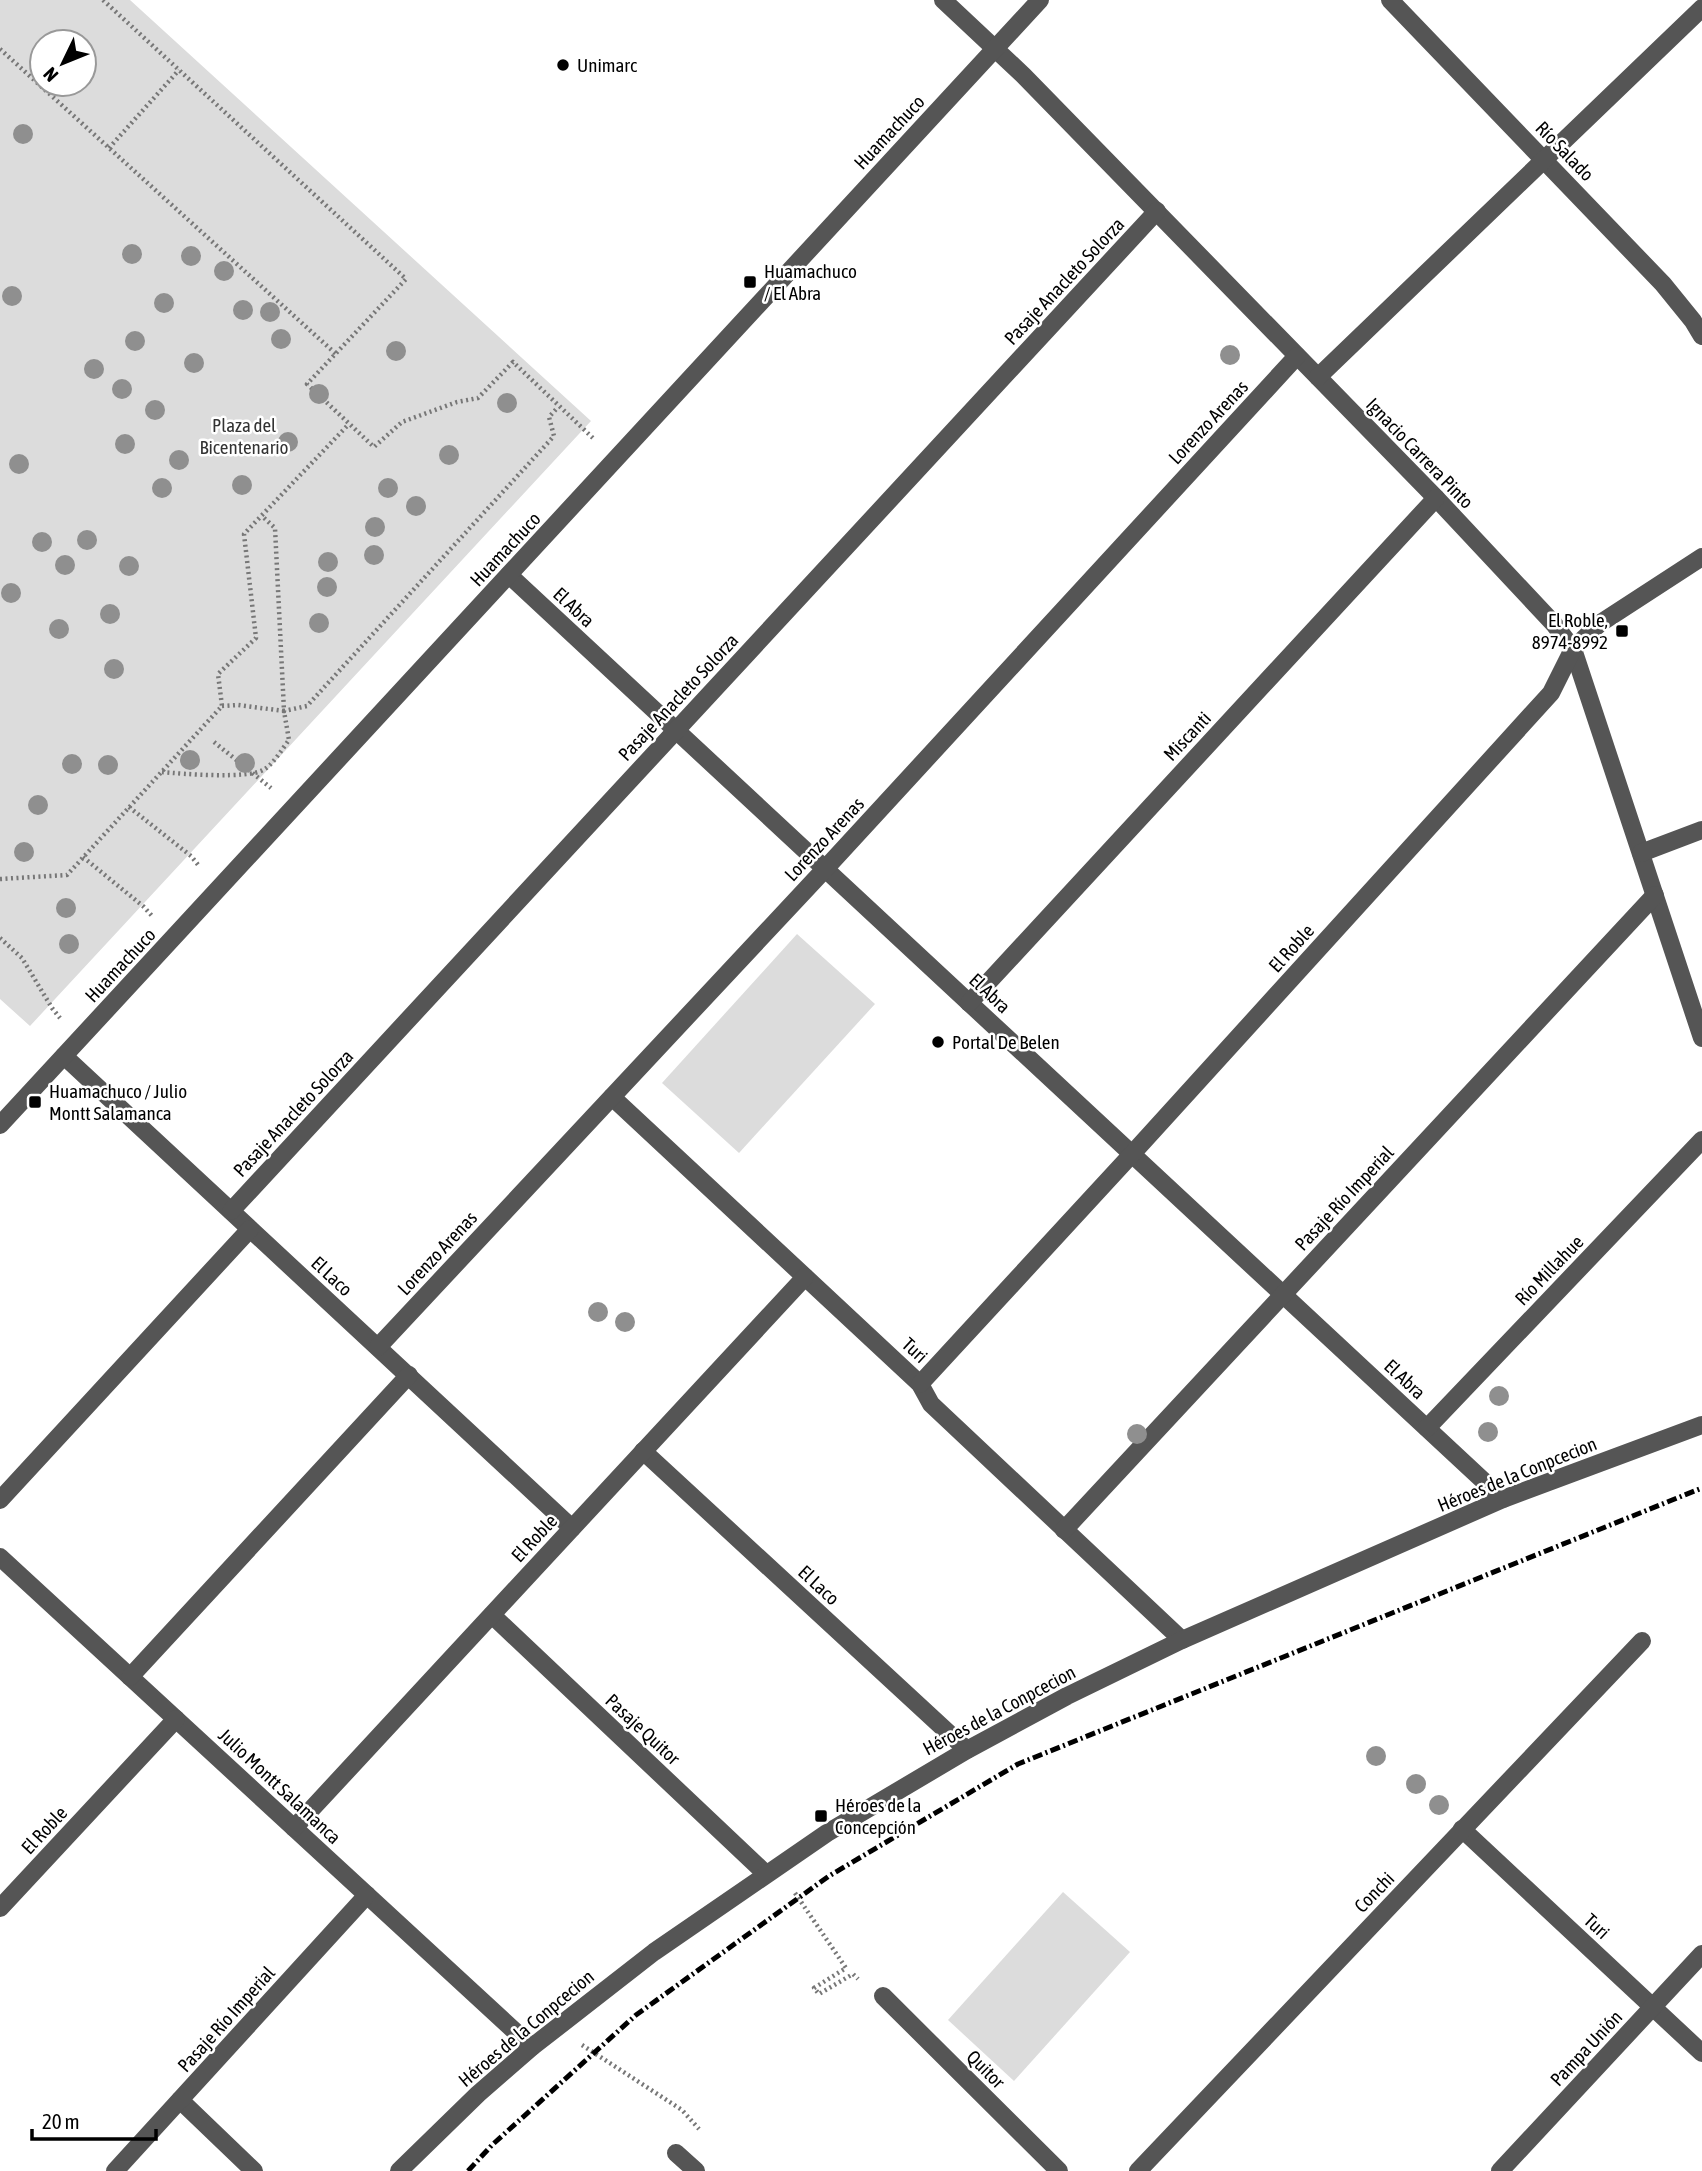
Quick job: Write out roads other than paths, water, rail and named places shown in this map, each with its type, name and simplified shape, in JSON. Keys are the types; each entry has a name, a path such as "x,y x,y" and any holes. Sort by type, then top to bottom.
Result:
{"street":[{"name":"Ignacio Carrera Pinto","path":"943,0 995,48 1157,211 1436,498 1554,624 1573,649 1702,1038"},
{"name":"Huamachuco","path":"0,1125 1040,0"},
{"name":"Río Salado","path":"1391,0 1663,284 1702,336"},
{"path":"1318,377 1702,8"},
{"name":"Pasaje Anacleto Solorza","path":"231,1211 1157,211"},
{"name":"Lorenzo Arenas","path":"378,1348 825,869 1297,356"},
{"name":"Miscanti","path":"969,1003 1436,498"},
{"name":"El Roble","path":"920,1384 1551,693 1573,649 1599,624 1702,557"},
{"name":"El Abra","path":"509,575 1503,1499"},
{"path":"1641,853 1702,830"},
{"name":"Pasaje Río Imperial","path":"1064,1530 1655,895"},
{"name":"El Laco","path":"64,1056 572,1528"},
{"name":"Turi","path":"612,1097 920,1384 931,1404 1182,1640"},
{"name":"Río Millahue","path":"1427,1428 1702,1140"},
{"path":"0,1500 250,1229"},
{"name":"El Roble","path":"294,1828 805,1277"},
{"path":"130,1677 408,1375"},
{"name":"Héroes de la Conpcecion","path":"399,2171 532,2046 654,1952 827,1833 967,1750 1067,1696 1182,1640 1503,1499 1702,1424"},
{"name":"El Laco","path":"643,1451 967,1750"},
{"name":"Julio Montt Salamanca","path":"0,1557 532,2046"},
{"name":"Pasaje Quitor","path":"492,1615 772,1870"},
{"name":"Conchi","path":"1138,2171 1642,1641"},
{"name":"El Roble","path":"0,1908 176,1719"},
{"name":"Turi","path":"1462,1829 1702,2053"},
{"name":"Pasaje Río Imperial","path":"115,2171 367,1895"},
{"name":"Pampa Unión","path":"1500,2171 1702,1954"},
{"name":"Quitor","path":"886,1999 1059,2171"},
{"path":"180,2100 254,2171"}],"railway":[{"path":"468,2171 492,2145 636,2015 829,1876 1018,1764 1702,1488"}],"place":[{"name":"Unimarc","path":"563,65"},
{"name":"Huamachuco / El Abra","path":"750,282"},
{"name":"El Roble, 8974-8992","path":"1622,631"},
{"name":"Portal De Belen","path":"938,1042"},
{"name":"Huamachuco / Julio Montt Salamanca","path":"35,1102"},
{"name":"Héroes de la Concepción","path":"821,1816"}],"park label":[{"name":"Plaza del Bicentenario","path":"244,436"}]}
